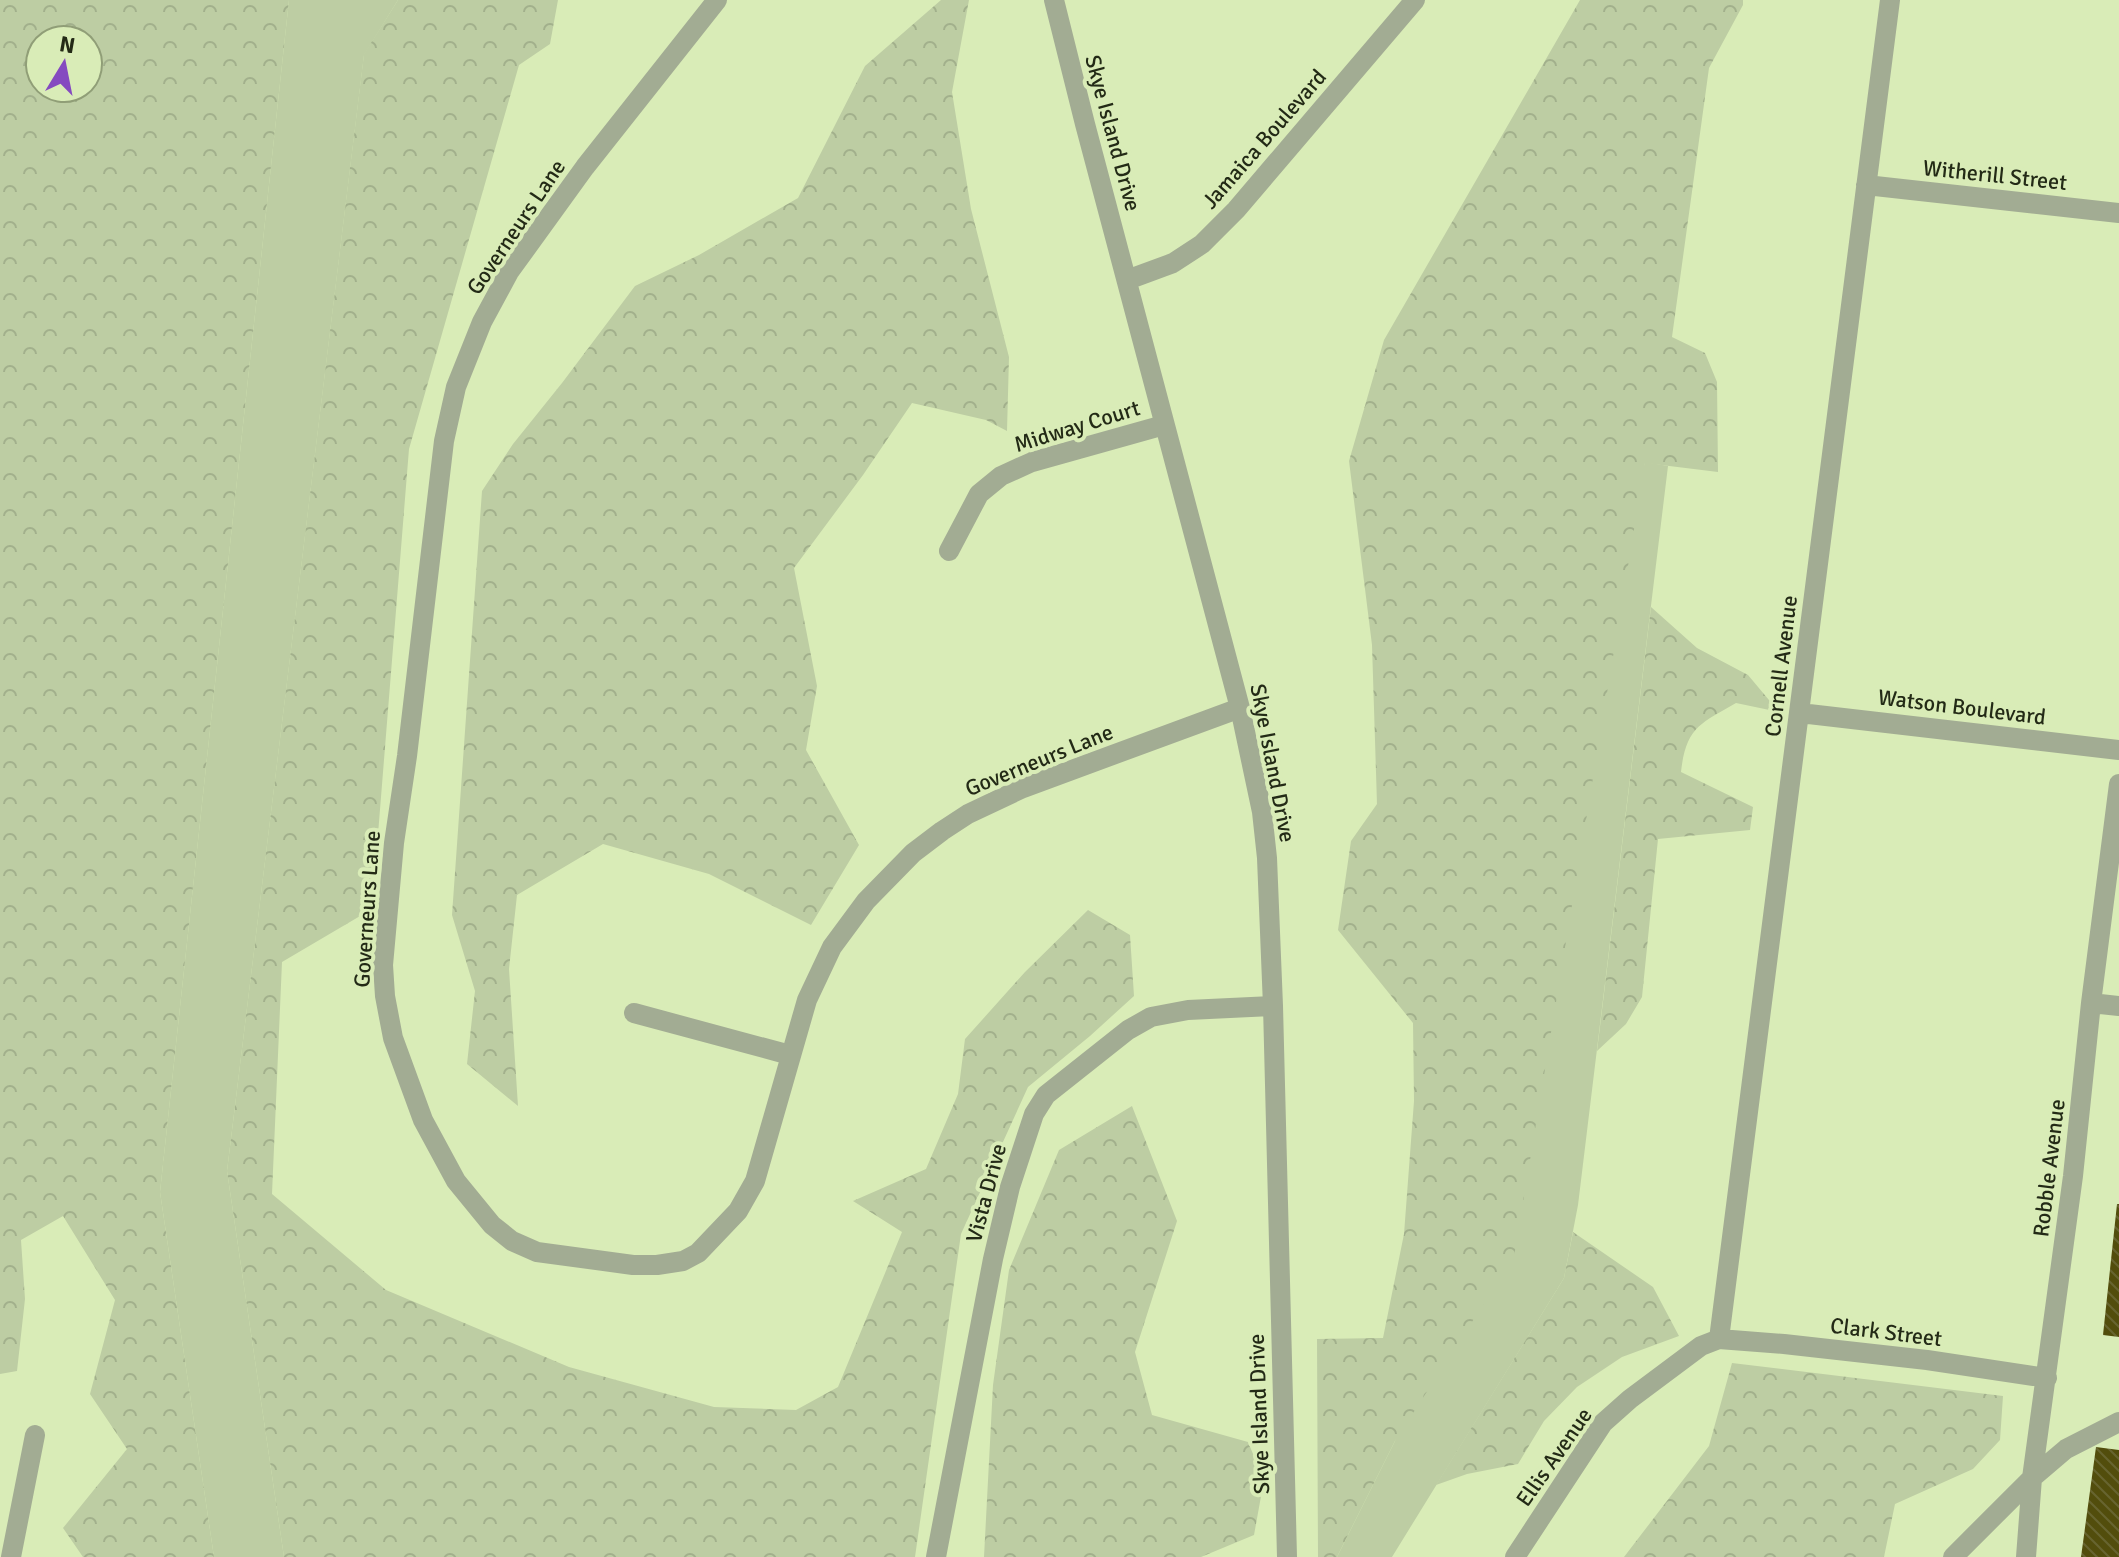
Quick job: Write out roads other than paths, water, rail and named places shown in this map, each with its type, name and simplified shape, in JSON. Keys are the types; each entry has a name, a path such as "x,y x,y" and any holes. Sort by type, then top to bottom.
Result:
{"street":[{"name":"Governeurs Lane","path":"717,0 585,167 509,272 482,322 456,387 444,441 394,843 383,965 393,1038 423,1120 456,1181 492,1225 512,1241 537,1252 633,1265 683,1261 698,1253 738,1211 755,1181 807,1000 832,947 866,901 922,845 968,814 1023,788 1240,708"},
{"name":"Skye Island Drive","path":"1054,0 1240,708 1262,812 1273,1006 1287,1557"},
{"name":"Jamaica Boulevard","path":"1127,280 1173,263 1202,244 1236,210 1415,0"},
{"name":"Cornell Avenue","path":"1719,1339 1890,0"},
{"name":"Witherill Street","path":"1866,185 2119,213"},
{"name":"Midway Court","path":"949,551 979,494 1001,476 1032,462 1164,425"},
{"name":"Watson Boulevard","path":"1800,713 2119,750"},
{"name":"Robble Avenue","path":"2026,1557 2032,1478 2073,1176 2119,784"},
{"path":"2091,1003 2119,1006"},
{"name":"Vista Drive","path":"936,1557 993,1259 1010,1187 1034,1114 1046,1095 1128,1030 1151,1017 1188,1010 1273,1006"},
{"path":"634,1013 790,1055"},
{"name":"Clark Street","path":"1719,1339 1911,1358 2047,1378"},
{"name":"Ellis Avenue","path":"1515,1557 1603,1423 1701,1346 1719,1339"},
{"path":"1953,1557 2032,1478 2066,1449 2119,1422"},
{"path":"11,1557 35,1435"}]}
